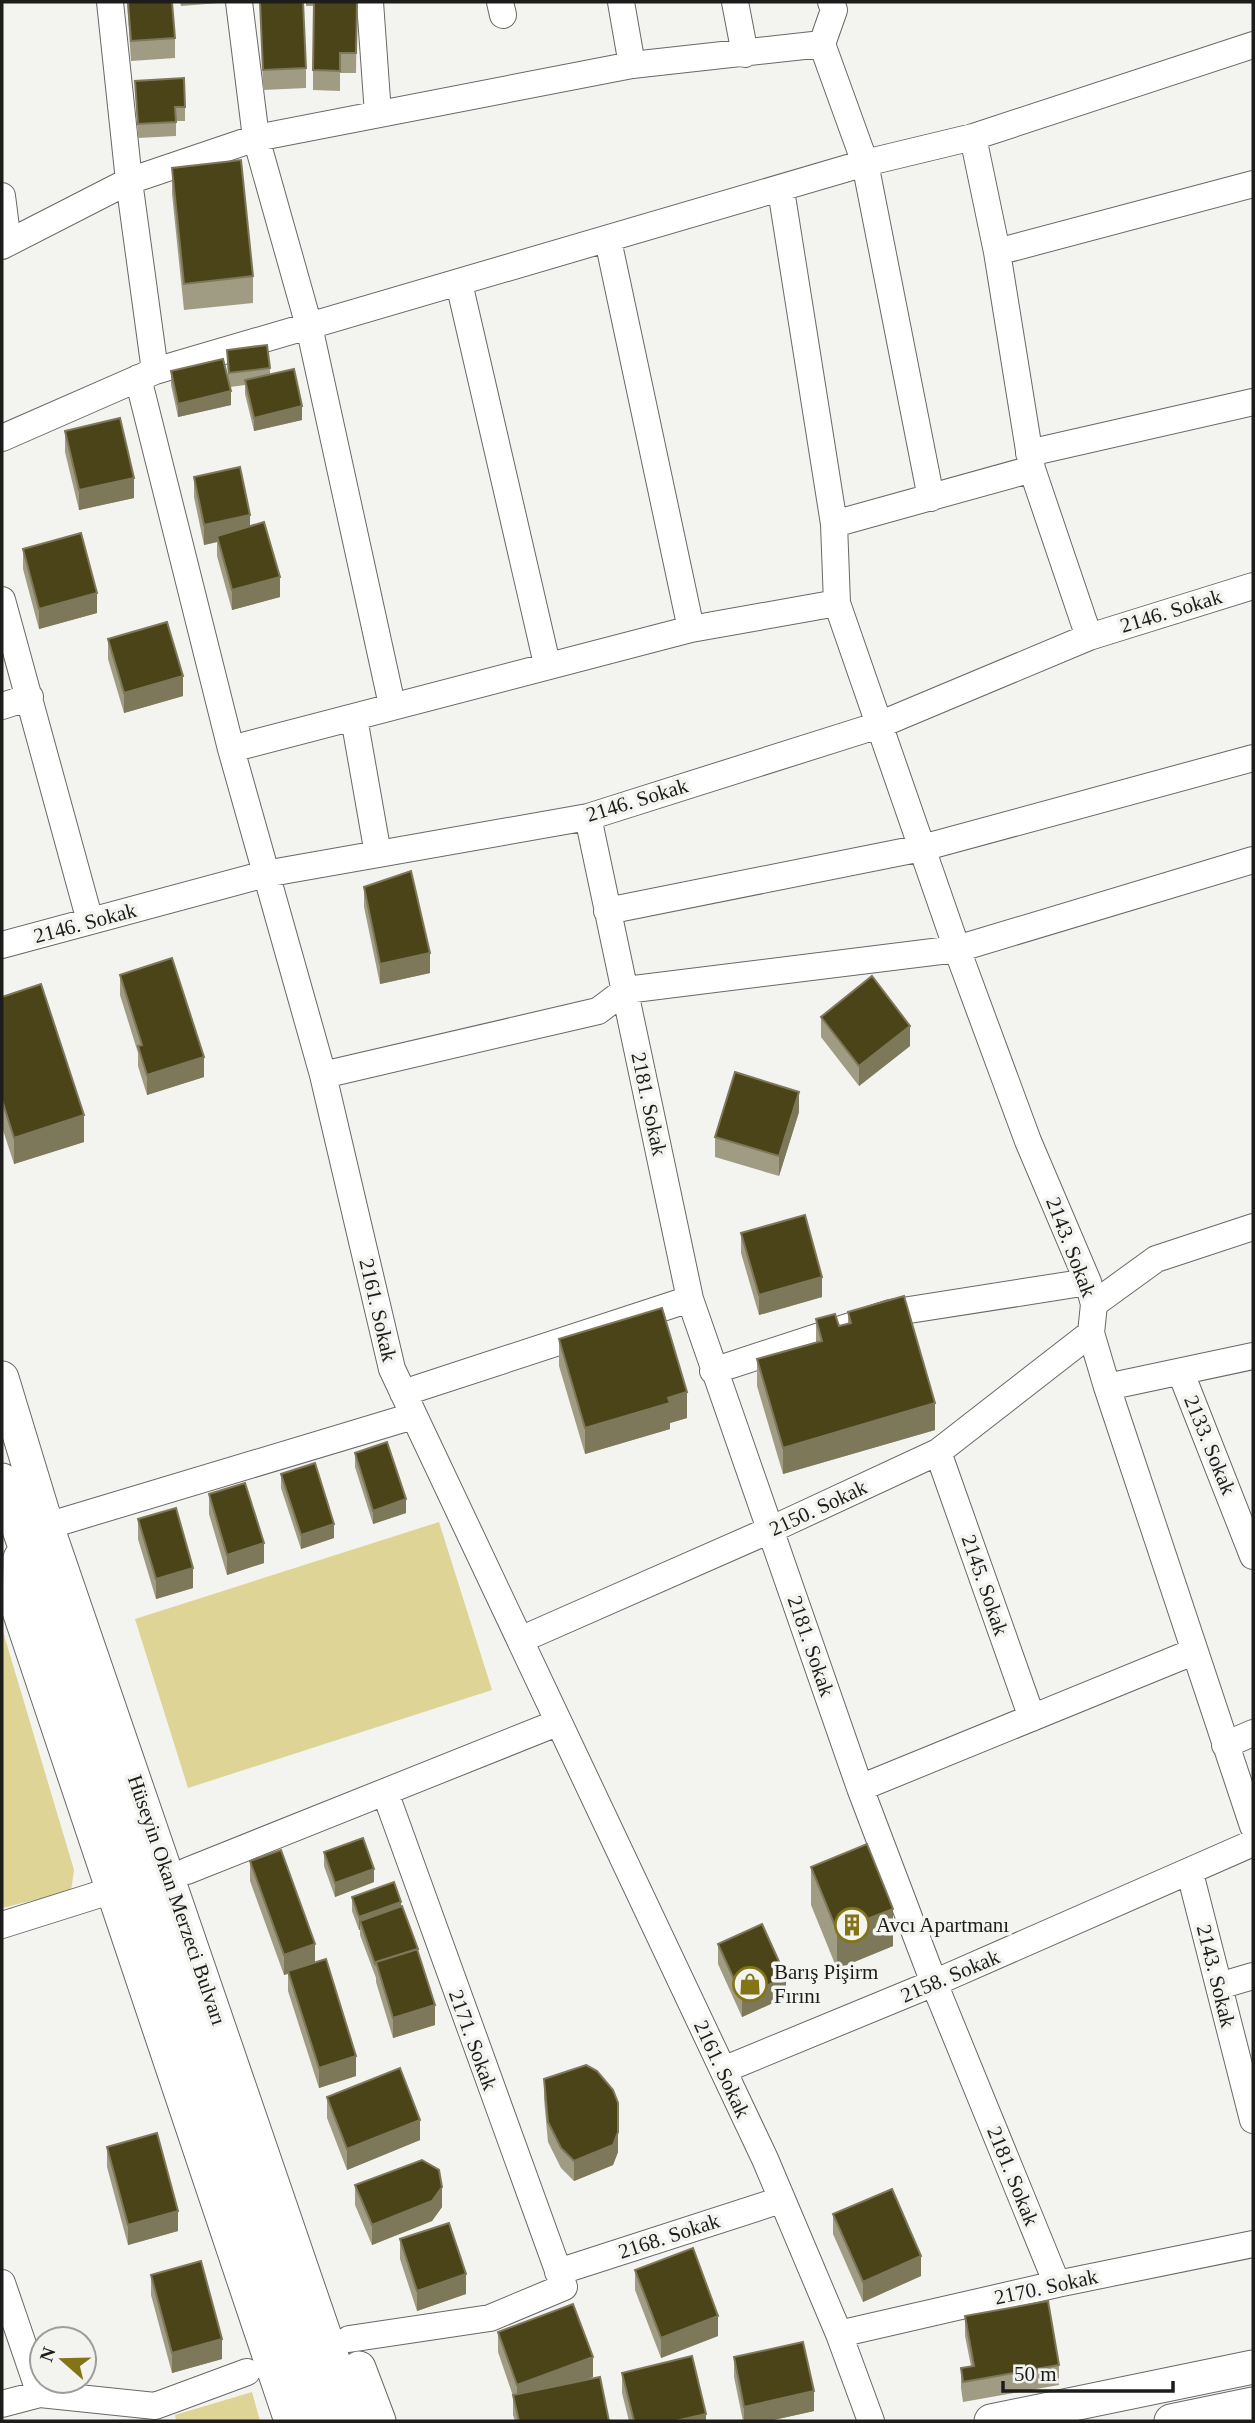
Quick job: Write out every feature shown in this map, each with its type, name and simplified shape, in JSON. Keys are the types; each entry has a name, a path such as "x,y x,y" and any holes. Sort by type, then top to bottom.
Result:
{"main road":[{"name":"Hüseyin Okan Merzeci Bulvarı","path":"2,1378 23,1536 324,2421"},
{"name":"Hüseyin Okan Merzeci Bulvarı","path":"2,1480 354,2421"},
{"path":"290,2421 19,1612 23,1536 85,1572 379,2421"},
{"path":"265,2344 270,2399 278,2421"},
{"path":"351,2345 396,2421"},
{"path":"991,2421 1253,2367"},
{"path":"1171,2421 1253,2404"}],"street":[{"name":"2161. Sokak","path":"110,2 146,375 231,749 323,1075 392,1369 723,2070 839,2334 871,2421"},
{"path":"239,2 256,138 309,326 392,705"},
{"path":"370,2 378,114"},
{"path":"621,2 632,65"},
{"path":"735,2 746,54"},
{"path":"841,5 822,44 865,163 931,498"},
{"path":"2,196 5,244 129,181 256,138 632,65 822,44"},
{"path":"2,439 146,375 781,190 865,163 973,137 1253,45"},
{"path":"973,137 997,252 1031,461 1088,637"},
{"path":"997,252 1253,184"},
{"name":"2143. Sokak","path":"781,190 834,524 837,603 957,949 1028,1141 1091,1293 1091,1333 1107,1387 1253,1826"},
{"path":"608,240 691,629"},
{"path":"459,282 547,664"},
{"path":"834,524 931,498 1031,461 1253,402"},
{"name":"2146. Sokak","path":"2,945 265,874 588,817 879,725 1088,637 1253,586"},
{"path":"2,600 90,921"},
{"path":"231,749 547,664 691,629 837,603"},
{"path":"2,706 30,697"},
{"path":"354,718 378,853"},
{"path":"607,911 922,848 1253,758"},
{"name":"2181. Sokak","path":"588,817 690,1299 713,1371 860,1788 934,1983 1057,2284"},
{"path":"323,1075 598,1011 626,990 957,949 1253,860"},
{"path":"713,1371 890,1313 1091,1293 1156,1259 1253,1227"},
{"path":"23,1536 408,1405 690,1299"},
{"name":"2150. Sokak","path":"520,1640 770,1530 938,1452 1091,1333"},
{"path":"1107,1387 1181,1374 1253,1356"},
{"name":"2133. Sokak","path":"1181,1374 1253,1556"},
{"name":"2145. Sokak","path":"938,1452 1032,1718"},
{"path":"860,1788 1193,1652"},
{"path":"187,1871 557,1723"},
{"path":"1225,1745 1253,1733"},
{"name":"2171. Sokak","path":"385,1792 561,2280"},
{"name":"2158. Sokak","path":"723,2070 934,1983 1253,1843"},
{"name":"2143. Sokak","path":"1190,1872 1253,2120"},
{"path":"2,1925 113,1890"},
{"path":"1219,1986 1253,1976"},
{"name":"2168. Sokak","path":"351,2345 490,2318 561,2280 781,2200"},
{"name":"2170. Sokak","path":"839,2334 1057,2284 1253,2244"},
{"path":"2,2283 28,2359"},
{"path":"46,2395 157,2414 247,2372"},
{"path":"2,2404 36,2395"}],"shaded area":[{"path":"439,1522 492,1690 188,1788 135,1619"},
{"path":"2,1628 74,1870 71,1891 2,1908"},
{"path":"252,2392 260,2421 176,2421 175,2415"}],"building":[{"path":"128,2 172,2 175,38 131,41"},
{"path":"260,2 303,2 306,68 263,70"},
{"path":"314,2 357,2 356,53 340,53 340,71 313,70"},
{"path":"184,78 185,107 175,107 176,122 138,124 135,81"},
{"path":"241,160 253,276 184,284 172,168"},
{"path":"267,345 270,368 229,373 227,350"},
{"path":"223,359 231,391 178,404 171,371"},
{"path":"294,369 302,406 254,418 245,380"},
{"path":"120,418 134,478 79,490 65,431"},
{"path":"240,467 250,515 204,525 194,477"},
{"path":"264,522 280,577 232,590 217,536"},
{"path":"81,533 97,593 39,609 23,549"},
{"path":"167,622 183,676 124,693 108,639"},
{"path":"411,871 430,953 380,964 364,887"},
{"path":"172,958 204,1057 147,1075 138,1046 142,1045 120,975"},
{"path":"872,976 910,1026 859,1066 821,1017"},
{"path":"41,984 84,1115 14,1138 2,1100 2,997"},
{"path":"735,1072 799,1092 779,1156 715,1137"},
{"path":"805,1215 822,1277 759,1295 741,1233"},
{"path":"904,1296 935,1403 783,1448 757,1359 822,1341 816,1319 835,1314 839,1326 851,1323 848,1312"},
{"path":"662,1308 687,1392 668,1398 670,1403 585,1428 559,1339"},
{"path":"387,1442 406,1499 373,1511 355,1453"},
{"path":"315,1463 334,1524 301,1535 281,1474"},
{"path":"245,1483 264,1543 227,1555 209,1494"},
{"path":"176,1508 193,1568 156,1579 138,1519"},
{"path":"363,1838 374,1869 335,1883 324,1852"},
{"path":"867,1844 893,1909 837,1931 811,1867"},
{"path":"281,1850 315,1944 284,1955 250,1861"},
{"path":"394,1882 401,1902 359,1917 352,1897"},
{"path":"402,1906 418,1949 375,1964 360,1921"},
{"path":"762,1924 786,1977 742,1997 718,1944"},
{"path":"417,1949 435,2005 393,2018 376,1962"},
{"path":"326,1959 356,2056 319,2068 288,1971"},
{"path":"586,2065 597,2071 613,2090 618,2103 618,2132 613,2145 574,2161 561,2148 548,2122 544,2079"},
{"path":"400,2068 420,2120 347,2149 327,2097"},
{"path":"157,2133 178,2211 128,2225 107,2147"},
{"path":"422,2160 439,2170 442,2187 432,2201 372,2225 355,2185"},
{"path":"892,2189 921,2256 863,2282 833,2214"},
{"path":"449,2223 466,2274 417,2291 400,2239"},
{"path":"693,2248 718,2316 661,2338 635,2270"},
{"path":"201,2261 222,2339 172,2353 151,2275"},
{"path":"1048,2301 1059,2365 963,2382 961,2368 974,2366 965,2316"},
{"path":"573,2304 593,2357 517,2385 498,2332"},
{"path":"803,2342 814,2391 744,2407 734,2357"},
{"path":"692,2356 706,2414 675,2421 634,2421 622,2373"},
{"path":"600,2377 609,2421 519,2421 513,2395"}],"place":[{"name":"Avcı Apartmanı","path":"852,1925"},
{"name":"Barış Pişirm Fırını","path":"750,1984"}]}
